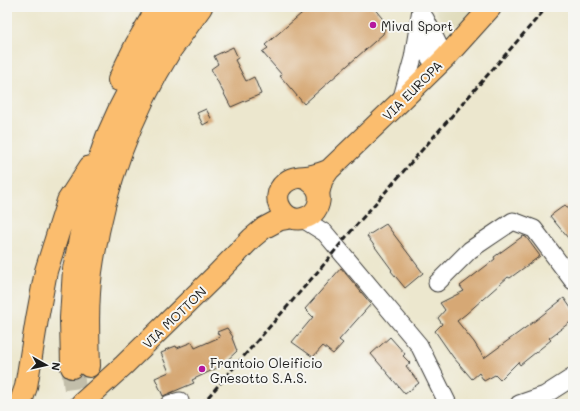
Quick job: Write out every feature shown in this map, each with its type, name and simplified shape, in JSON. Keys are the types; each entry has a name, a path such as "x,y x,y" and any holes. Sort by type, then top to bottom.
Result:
{"highway":[{"path":"158,7 136,45 120,78 106,141 88,198 74,270 71,318 80,366 88,320 91,272 97,237 118,157 142,102 155,77 201,7"},
{"path":"24,398 46,271 68,201 106,141 120,108 139,71 168,23 181,7"}],"main road":[{"name":"VIA EUROPA","path":"329,170 315,175 289,180 281,187 279,192 291,213 309,216 313,213 319,198 322,180 329,170 440,62 491,7"},
{"path":"300,177 312,182 316,186 319,198"},
{"name":"VIA MOTTON","path":"81,404 124,365 252,238 264,228 274,213 291,213"}],"street":[{"path":"420,8 440,62"},
{"path":"401,101 413,58 420,8"},
{"path":"319,198 325,233"},
{"path":"291,213 325,233 419,345 448,404"},
{"path":"437,283 470,250 513,221 534,229 573,281"},
{"path":"519,404 545,395 573,377"}],"shaded area":[{"path":"435,7 483,7 463,25 452,24 444,21 438,16"}],"building":[{"path":"309,7 373,7 386,23 383,34 304,104 262,52 268,48 265,45"},
{"path":"233,47 238,58 235,60 246,81 254,77 261,94 231,107 211,69 218,64 214,56"},
{"path":"206,109 212,120 203,125 197,113"},
{"path":"565,205 573,214 573,234 568,238 550,216"},
{"path":"386,224 423,273 405,288 391,271 392,270 367,236"},
{"path":"523,236 526,237 540,256 510,278 508,277 457,321 474,342 484,358 564,298 573,311 573,320 549,338 551,340 520,365 518,362 500,380 495,375 484,381 479,373 472,379 453,357 435,331 442,324 438,318 445,310 440,303 464,291 460,286 495,259 494,257"},
{"path":"341,268 371,304 339,340 343,343 333,354 323,346 313,357 292,342 313,317 305,309"},
{"path":"227,328 233,337 232,338 237,351 221,366 192,380 194,383 163,396 155,378 169,372 161,353 176,346 177,348 192,342 195,348 220,337 217,332"},
{"path":"390,337 405,354 403,356 410,363 406,366 419,383 405,394 371,354"}],"tunnel":[{"path":"72,367 77,404"}],"railway":[{"path":"202,404 547,7"}],"place":[{"name":"Mival Sport","path":"373,25"},
{"name":"Frantoio Oleificio Gnesotto S.A.S.","path":"202,369"}]}
